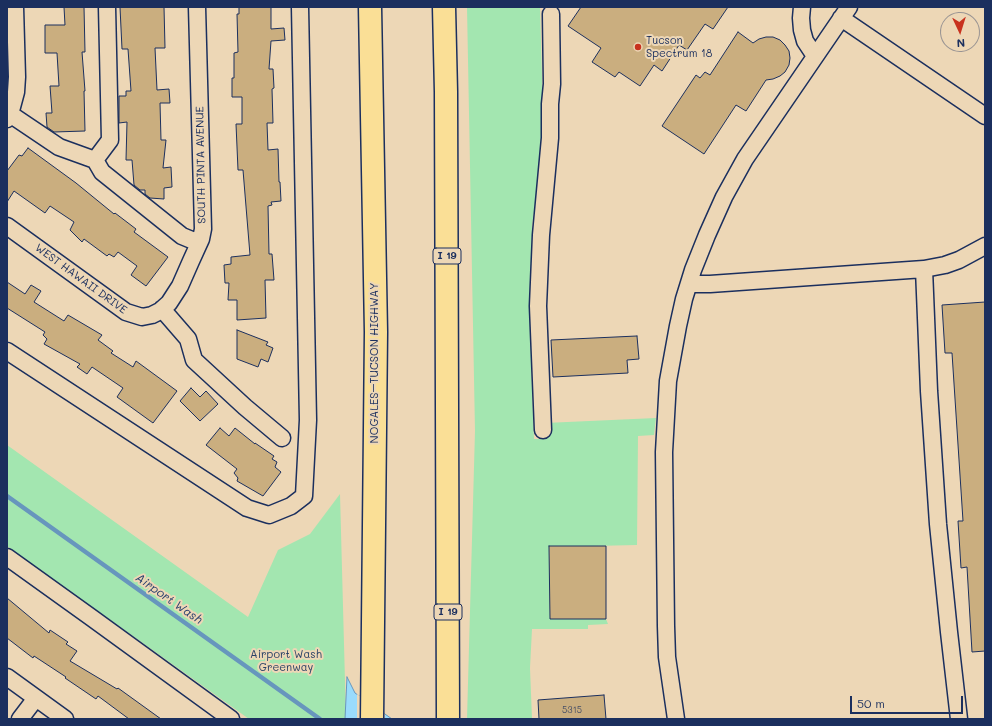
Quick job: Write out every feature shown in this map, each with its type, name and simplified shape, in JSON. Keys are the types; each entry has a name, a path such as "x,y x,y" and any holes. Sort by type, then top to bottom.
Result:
{"highway":[{"name":"NOGALES–TUCSON HIGHWAY","path":"370,7 376,332 372,712"},
{"name":"I 19","path":"444,7 446,108 448,719"}],"street":[{"path":"15,7 17,77 16,92 8,115 59,147 95,160 102,172 182,236 199,243"},
{"path":"95,160 110,140 107,7"},
{"name":"SOUTH PINTA AVENUE","path":"161,310 169,303 180,286 199,243 203,229 197,7"},
{"path":"7,351 247,508 269,515 291,506 304,496 308,420 300,7"},
{"path":"802,7 802,30 805,42 816,56"},
{"path":"676,719 669,676 666,626 665,431 670,368 678,326 689,284 713,222 745,159 845,13 985,116"},
{"path":"542,430 538,306 541,235 550,138 550,104 552,84 551,14"},
{"name":"WEST HAWAII DRIVE","path":"7,226 126,312 142,317 152,315 161,310"},
{"path":"689,284 710,284 924,269 945,265 959,260 985,246"},
{"path":"924,269 929,385 938,524 959,719"},
{"path":"161,310 188,339 194,360 245,407 282,438"},
{"path":"7,558 231,719"},
{"path":"7,677 65,719"},
{"path":"20,719 36,698"}],"green space":[{"path":"467,7 540,7 543,112 541,160 532,226 531,366 534,439 544,439 545,423 656,418 654,435 638,436 637,545 549,547 550,619 606,619 608,624 588,625 588,629 532,629 530,668 532,719 467,719 475,431"},
{"name":"Airport Wash Greenway","path":"7,445 248,617 278,550 310,534 340,494 346,719 249,719 7,546"}],"water":[{"path":"347,677 355,693 392,719 345,719"}],"pier":[{"path":"357,694 385,714 385,719 357,719"}],"building":[{"path":"64,7 84,7 85,52 82,52 85,91 85,131 54,132 47,127 46,113 52,113 50,86 59,86 57,53 45,53 45,25 65,25"},
{"path":"120,7 164,7 165,48 155,48 157,90 169,89 170,103 160,103 161,140 166,140 163,168 171,167 172,187 164,188 164,199 150,198 145,194 145,190 140,190 134,185 132,160 126,160 127,122 119,123 119,96 126,96 126,91 131,91 128,49 122,49"},
{"path":"239,7 271,7 271,29 284,28 285,40 271,41 269,69 273,69 274,88 272,89 273,123 267,123 268,150 278,149 281,201 271,202 272,205 268,206 269,254 272,254 274,280 265,280 266,318 237,320 237,300 228,300 229,283 225,283 224,265 231,264 231,257 250,255 243,170 238,170 236,124 242,124 242,97 232,97 234,53 238,52 237,14 239,14"},
{"name":"Tucson Spectrum 18","path":"581,7 728,7 713,29 705,24 687,50 679,45 662,71 654,65 640,86 619,72 615,77 592,62 601,48 568,26"},
{"path":"738,32 753,43 766,37 773,37 780,40 789,51 789,65 785,72 780,76 766,80 746,111 736,105 704,154 662,126 696,75 700,78 705,72 710,75"},
{"path":"28,148 136,229 134,232 168,257 146,286 131,275 137,266 118,252 114,257 109,254 107,256 84,239 82,242 70,230 74,222 50,206 45,213 14,191 7,202 7,171 19,155 22,156"},
{"path":"7,282 25,294 31,285 41,291 34,302 64,321 68,315 102,335 98,340 113,351 111,353 133,367 136,361 177,391 153,423 117,397 123,388 92,367 87,374 77,367 80,364 44,344 47,339 43,335 45,332 7,308"},
{"path":"985,302 985,651 972,652 967,567 961,568 958,521 963,521 952,353 945,353 942,305"},
{"path":"237,330 268,342 266,345 273,348 268,362 261,359 258,367 237,359"},
{"path":"637,336 639,359 627,360 628,373 553,377 551,340"},
{"path":"191,388 200,397 206,391 218,404 200,421 180,401"},
{"path":"220,428 229,436 235,428 255,444 274,456 272,459 277,462 275,467 281,472 263,496 237,481 238,478 234,473 237,469 206,445"},
{"path":"549,546 606,546 606,619 550,619"},
{"path":"7,598 49,633 50,630 68,642 66,644 77,651 70,661 117,689 118,688 161,719 129,719 98,696 96,699 34,656 33,658 7,638"},
{"path":"604,695 606,719 539,719 538,700"}],"waterway":[{"name":"Airport Wash","path":"7,496 320,719"}],"place":[{"name":"Tucson Spectrum 18","path":"638,47"}]}
